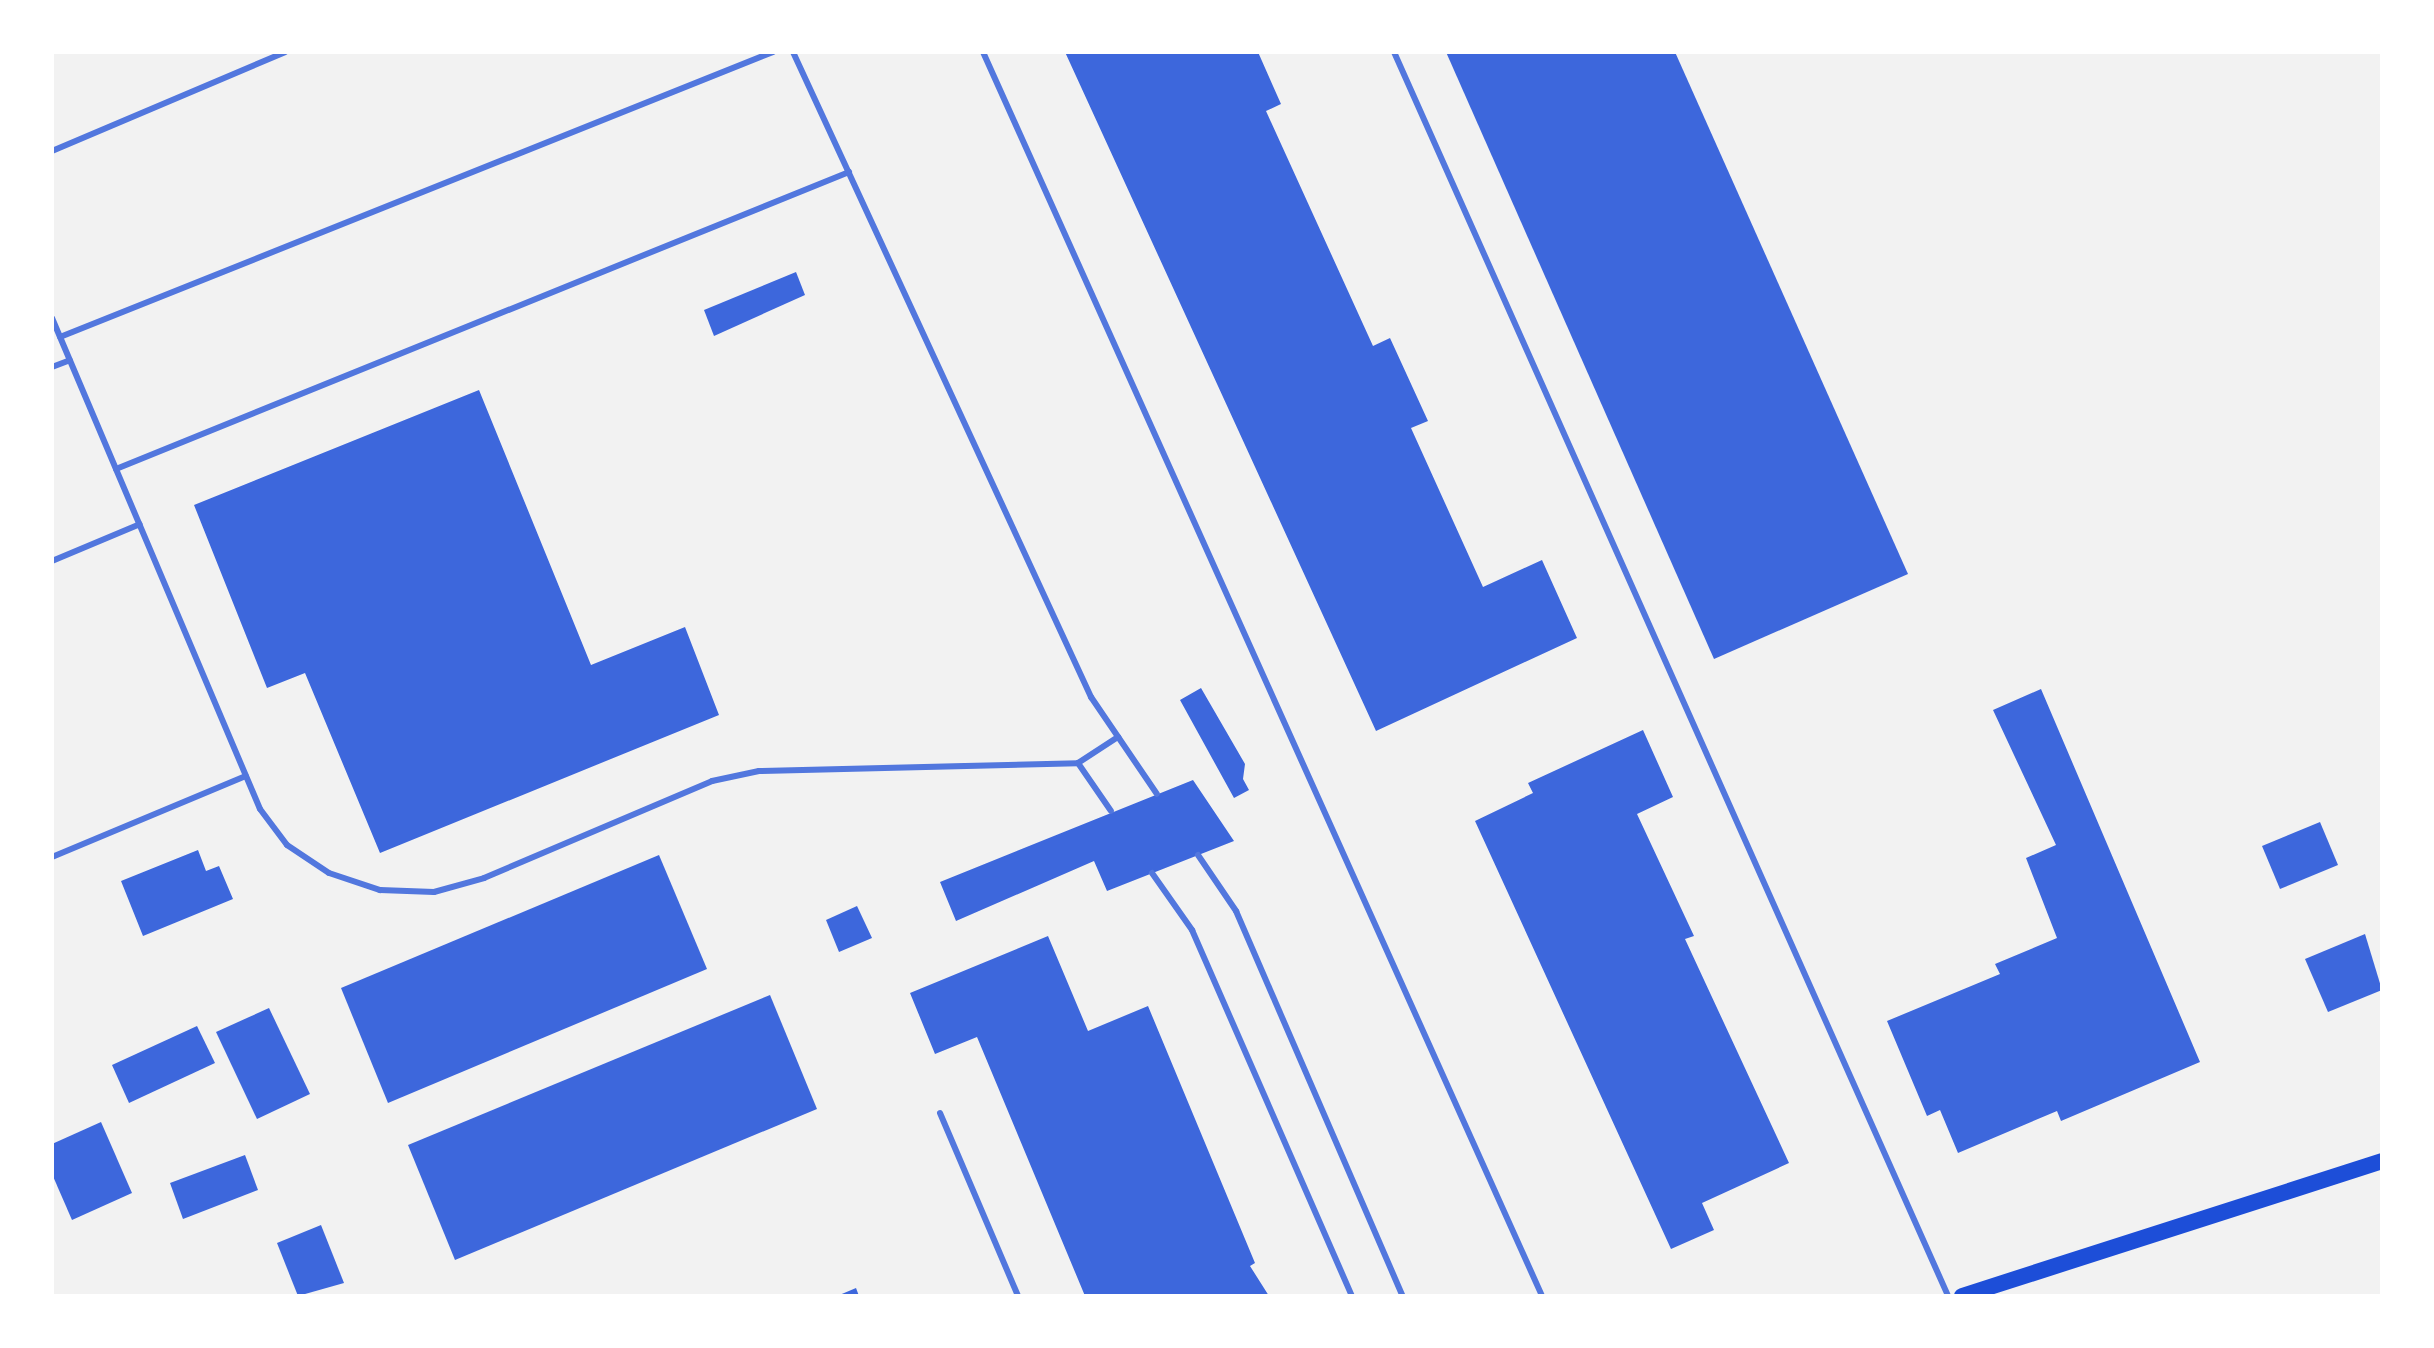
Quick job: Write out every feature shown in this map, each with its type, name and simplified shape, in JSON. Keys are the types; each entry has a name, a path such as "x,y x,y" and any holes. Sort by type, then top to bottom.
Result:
{"main road":[{"path":"1962,1296 2382,1161"}],"lane":[{"path":"52,151 285,52"},
{"path":"60,337 773,52"},
{"path":"793,52 1091,697 1157,794"},
{"path":"983,52 1542,1296"},
{"path":"1394,52 1948,1296"},
{"path":"116,469 849,172"},
{"path":"52,318 260,809 287,845 329,873 380,890 434,892 484,878 712,781 759,771 1078,763 1118,737"},
{"path":"52,367 70,360"},
{"path":"52,561 140,524"},
{"path":"1078,763 1111,811"},
{"path":"52,857 246,776"},
{"path":"1198,855 1236,911 1403,1296"},
{"path":"1152,873 1192,930 1352,1296"},
{"path":"940,1113 1018,1296"}],"building":[{"path":"1065,52 1258,52 1281,104 1266,111 1373,346 1390,338 1428,421 1411,428 1483,587 1542,560 1577,638 1376,731"},
{"path":"1446,52 1675,52 1908,574 1714,659"},
{"path":"796,272 805,295 714,336 704,310"},
{"path":"479,390 591,665 685,627 719,715 380,853 305,673 267,688 194,505"},
{"path":"1201,688 1245,764 1243,779 1249,790 1234,798 1180,700"},
{"path":"2041,689 2200,1062 2061,1121 2057,1111 1958,1153 1940,1110 1927,1116 1887,1021 2000,974 1995,964 2057,938 2026,858 2056,845 1993,710"},
{"path":"1643,730 1673,797 1637,814 1694,936 1685,939 1789,1163 1702,1203 1714,1230 1671,1249 1475,821 1533,793 1528,783"},
{"path":"1193,780 1234,841 1107,891 1094,861 956,921 940,882"},
{"path":"2320,822 2338,865 2280,889 2262,846"},
{"path":"198,850 206,871 219,866 233,899 143,936 121,881"},
{"path":"659,855 707,969 388,1103 341,988"},
{"path":"857,906 872,938 839,952 826,920"},
{"path":"2365,934 2382,990 2328,1012 2305,959"},
{"path":"1048,936 1088,1031 1148,1006 1255,1263 1250,1266 1269,1296 1085,1296 977,1037 935,1054 910,993"},
{"path":"770,995 817,1109 455,1260 408,1145"},
{"path":"269,1008 310,1094 257,1119 216,1032"},
{"path":"197,1026 215,1063 129,1103 112,1065"},
{"path":"101,1122 132,1193 72,1220 52,1174 52,1144"},
{"path":"245,1155 258,1190 183,1219 170,1183"},
{"path":"321,1225 344,1283 298,1296 277,1243"},
{"path":"856,1288 859,1296 837,1296"}]}
